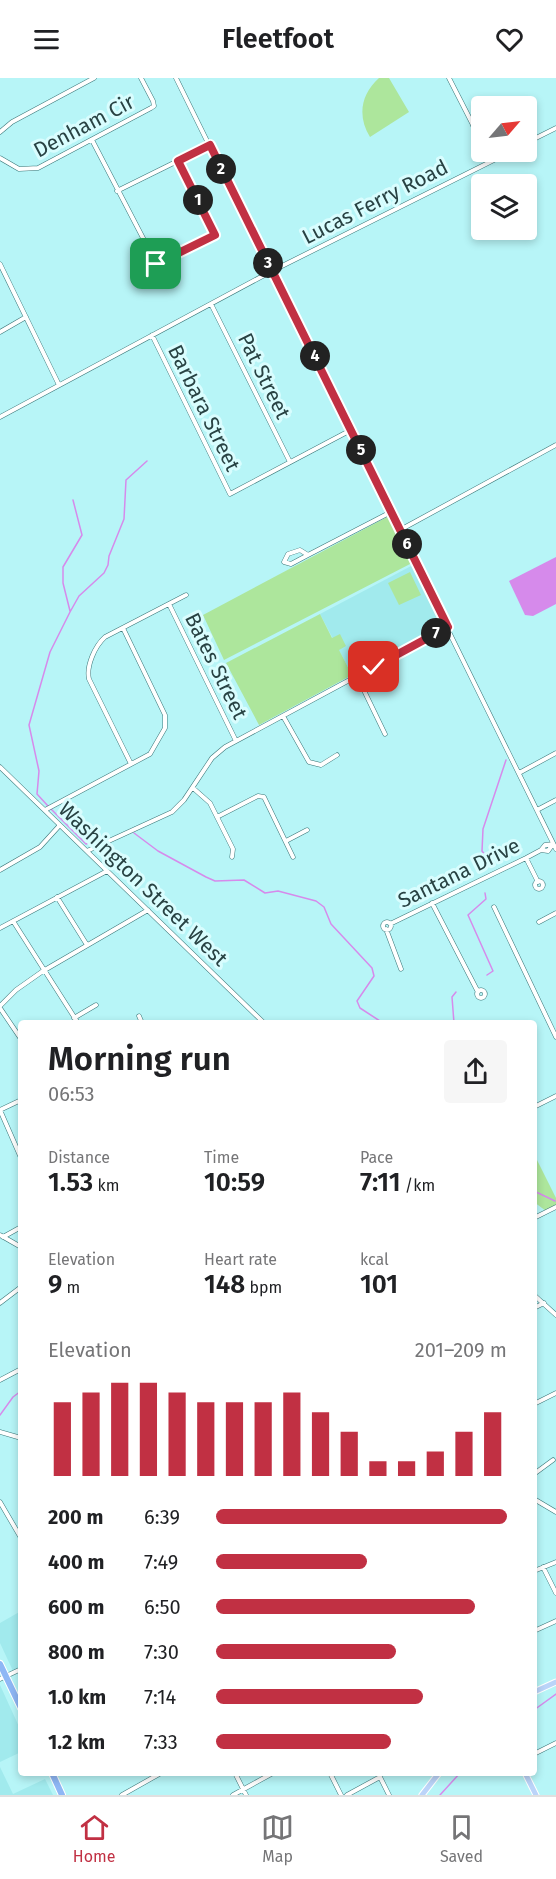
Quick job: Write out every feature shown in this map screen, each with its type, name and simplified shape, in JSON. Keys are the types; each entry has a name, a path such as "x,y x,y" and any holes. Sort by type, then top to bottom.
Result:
{"highway":[{"path":"0,1664 3,1678 18,1703"},
{"path":"53,1776 62,1795"}],"main road":[{"path":"537,1691 556,1682"},
{"path":"422,1795 437,1776"},
{"path":"526,1776 536,1795"}],"street":[{"name":"Denham Cir","path":"0,132 12,122 94,78"},
{"name":"Denham Cir","path":"0,158 28,171 92,140 154,105 141,78"},
{"path":"176,78 556,849"},
{"path":"449,78 471,121"},
{"path":"537,138 556,128"},
{"path":"92,140 152,260 159,263 215,235 178,161"},
{"path":"117,191 210,145"},
{"name":"Lucas Ferry Road","path":"0,417 272,271 488,162"},
{"path":"1,268 59,385"},
{"name":"Pat Street","path":"211,304 290,462"},
{"path":"0,332 26,317"},
{"name":"Barbara Street","path":"152,335 231,494 290,462"},
{"path":"290,462 351,430"},
{"path":"400,530 556,445"},
{"path":"308,555 295,551 284,557 284,562 291,564 391,512"},
{"path":"131,764 88,675 99,643 186,595"},
{"name":"Bates Street","path":"169,604 236,741"},
{"path":"87,851 124,832 164,817 178,807 194,788 212,758 236,741 448,627"},
{"path":"45,810 153,750 165,728 166,720 123,628"},
{"path":"357,676 385,734"},
{"path":"283,716 309,762 321,765 337,755"},
{"path":"519,774 556,753"},
{"name":"Washington Street West","path":"0,767 261,1020"},
{"path":"0,777 6,773"},
{"path":"194,788 210,803 233,849 232,857"},
{"path":"217,817 263,795 294,857"},
{"path":"537,810 556,800"},
{"path":"0,870 40,847 60,825"},
{"path":"286,841 307,830"},
{"name":"Santana Drive","path":"401,969 386,930 390,929 390,924 541,850 545,845 553,844"},
{"path":"525,858 538,882"},
{"path":"0,928 107,871"},
{"path":"57,897 87,945"},
{"path":"432,903 478,992"},
{"path":"494,907 556,1037"},
{"path":"18,1034 0,1007 22,985 148,910"},
{"path":"539,922 556,913"},
{"path":"12,921 76,1020"},
{"path":"74,1017 96,1005"},
{"path":"139,1016 141,1020"},
{"path":"537,1106 556,1096"},
{"path":"18,1101 0,1110 18,1151"},
{"path":"537,1216 556,1207"},
{"path":"2,1236 18,1228"},
{"path":"2,1236 18,1245"},
{"path":"0,1303 18,1289"},
{"path":"537,1297 556,1315"},
{"path":"537,1306 544,1303"},
{"path":"0,1380 18,1371"},
{"path":"537,1402 556,1393"},
{"path":"0,1432 18,1436"},
{"path":"537,1472 554,1460"},
{"path":"537,1501 556,1512"},
{"path":"0,1502 18,1533"},
{"path":"537,1570 556,1562"},
{"path":"543,1567 556,1593"},
{"path":"537,1630 556,1621"},
{"path":"3,1678 18,1670"},
{"path":"537,1752 556,1743"},
{"path":"122,1795 156,1776"},
{"path":"236,1776 246,1795"},
{"path":"233,1795 267,1776"},
{"path":"332,1776 341,1795"},
{"path":"347,1795 377,1776"},
{"path":"380,1776 389,1795"}],"shaded area":[{"path":"556,557 556,604 533,616 525,615 509,581"},
{"path":"413,565 444,625 352,675 320,614"},
{"path":"18,1613 18,1668 13,1671 0,1643 0,1623"},
{"path":"0,1685 18,1724 18,1753 0,1762"},
{"path":"0,1767 13,1794 45,1779 53,1795 0,1795"}],"green space":[{"path":"379,78 389,78 409,112 370,137 363,121 363,106 368,91"},
{"path":"389,516 412,563 224,660 203,615"},
{"path":"410,572 421,595 399,605 388,583"},
{"path":"320,614 332,638 340,634 346,646 339,650 352,675 259,725 226,663"},
{"path":"537,1160 556,1198 556,1206 546,1211 537,1204"}],"waterway":[{"path":"48,806 37,794 39,771 29,725 50,652 79,596 104,573 108,565 109,556 124,519 126,480 147,461"},
{"path":"70,611 63,583 63,567 82,535 73,500"},
{"path":"486,856 482,851 483,829 506,760"},
{"path":"51,809 86,844 89,843"},
{"path":"134,833 158,851 215,881 244,880 265,893 278,891 316,901 324,907 331,924 372,968 374,976 357,1001 360,1008 378,1020"},
{"path":"485,893 486,899 468,915 493,971 487,975"},
{"path":"454,1020 452,997 456,992"},
{"path":"537,1192 555,1201"},
{"path":"0,1415 18,1393"},
{"path":"537,1708 556,1694"},
{"path":"440,1795 457,1776"}],"route":[{"path":"156,264 215,235 178,161 210,145 448,627 374,667"}]}
